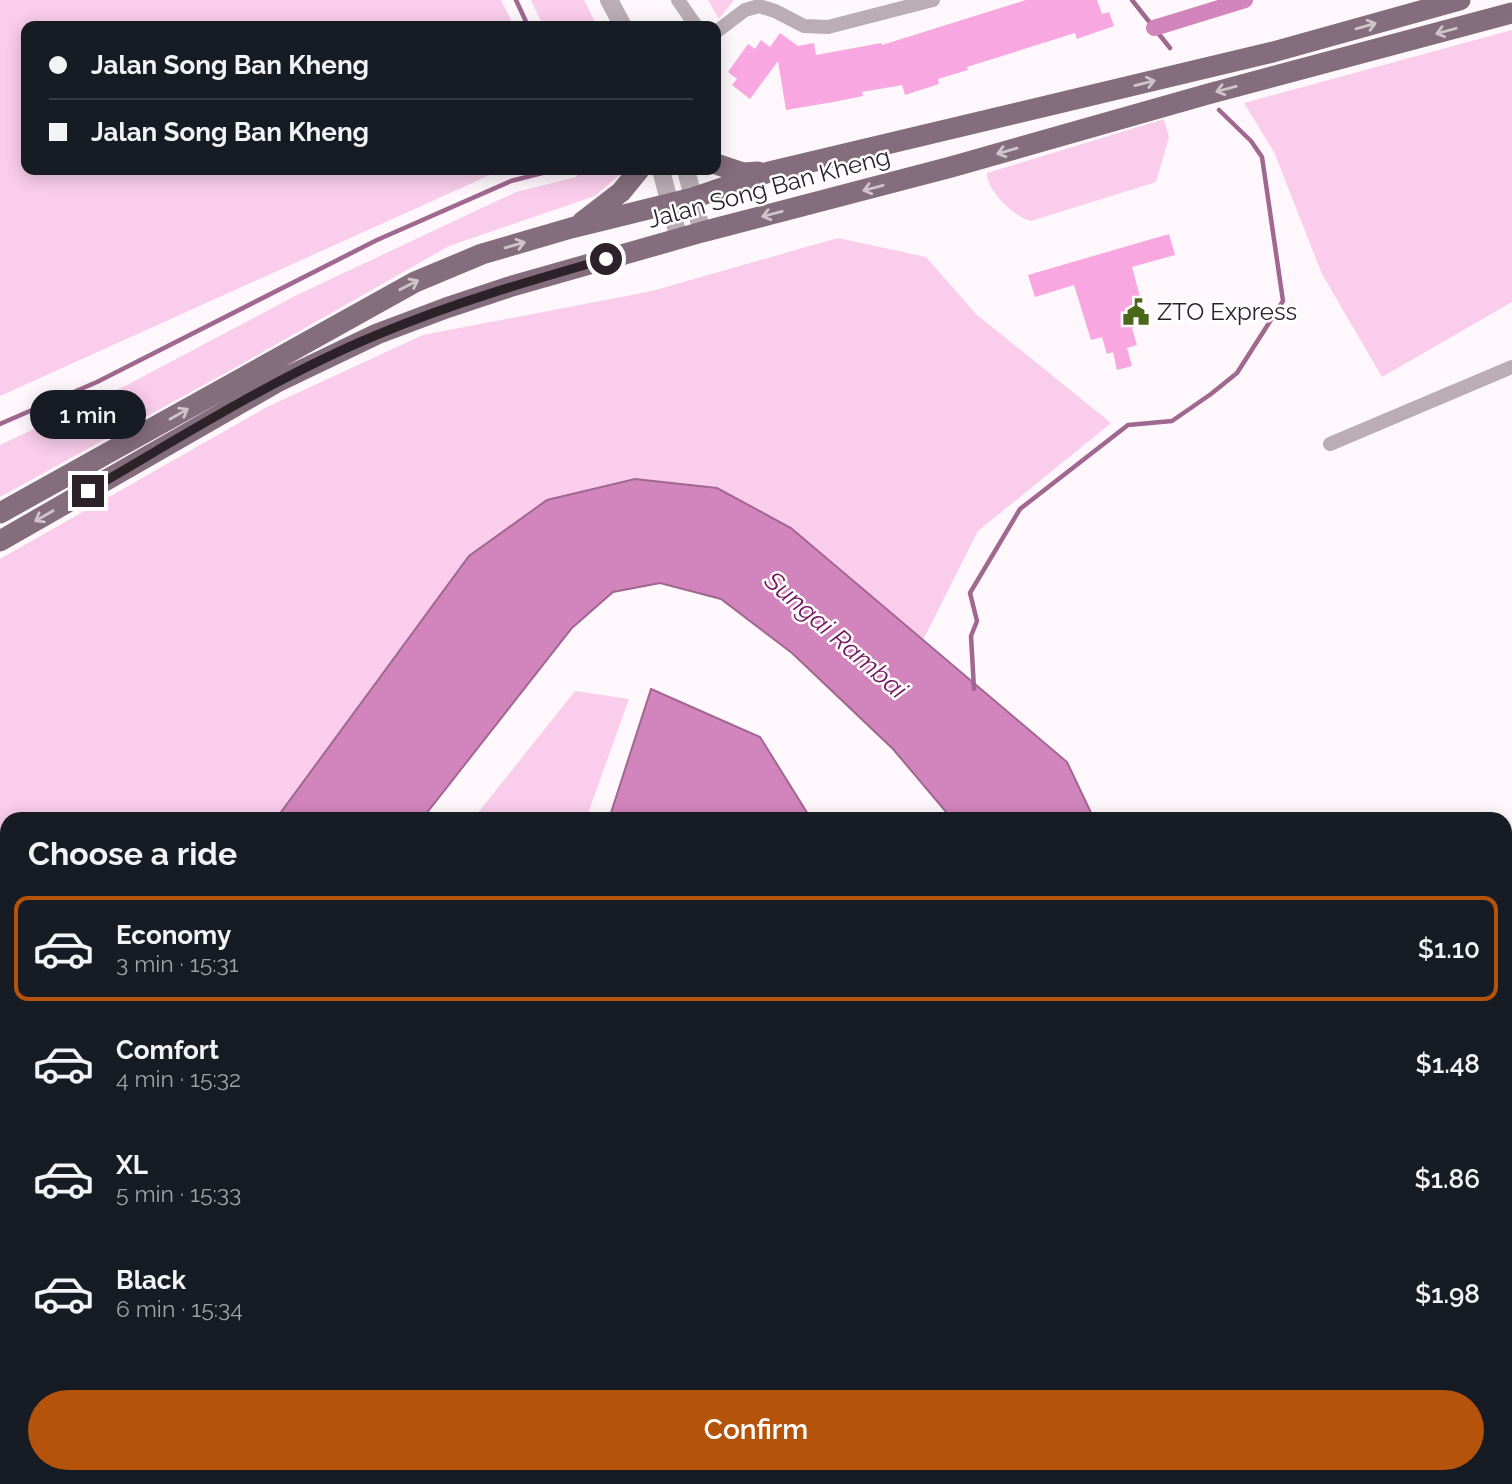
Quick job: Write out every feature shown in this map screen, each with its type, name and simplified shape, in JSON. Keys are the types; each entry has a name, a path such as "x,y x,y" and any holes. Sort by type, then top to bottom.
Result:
{"main road":[{"name":"Jalan Song Ban Kheng","path":"0,513 415,282 482,254 693,198 769,172 1273,52 1460,0"},
{"name":"Jalan Song Ban Kheng","path":"0,541 279,381 377,334 509,287 702,232 951,167 1208,94 1512,13"},
{"path":"721,166 743,173 769,172"},
{"path":"571,229 621,192 635,175"}],"street":[{"path":"609,0 620,21"},
{"path":"678,0 693,21"},
{"path":"721,28 745,10 759,6 804,26 828,27 933,0"},
{"path":"662,175 679,239"},
{"path":"687,175 702,232"},
{"path":"1330,444 1512,367"}],"shaded area":[{"path":"0,0 501,0 512,21 21,21 21,175 490,175 0,396"},
{"path":"531,0 584,0 594,21 541,21"},
{"path":"708,0 734,0 719,19"},
{"path":"1512,30 1512,302 1382,377 1322,274 1274,152 1244,103"},
{"path":"1164,119 1169,137 1156,182 1031,221 1017,215 1003,202 988,180 987,173"},
{"path":"619,175 595,196 449,246 0,497 0,445 125,386 297,295 516,192 576,177"},
{"path":"838,238 926,257 976,314 1111,423 978,531 923,640 791,528 469,556 281,812 0,812 0,559 267,407 423,335 652,291"},
{"path":"575,691 629,699 589,812 479,812"}],"water":[{"name":"Sungai Rambai","path":"635,479 717,488 791,528 1067,762 1091,812 946,812 893,749 792,653 721,599 660,583 613,592 572,628 427,812 281,812 469,556 547,500"},
{"path":"651,689 760,737 807,812 611,812"}],"building":[{"path":"1026,0 1097,0 1102,14 1109,12 1114,26 1077,39 1075,33 967,67 968,70 938,79 939,84 905,95 902,85 862,92 863,96 786,110 778,61 750,99 732,85 737,79 728,72 748,44 755,49 761,40 770,47 780,33 798,46 814,43 816,55 881,43 882,45"},
{"path":"1169,234 1175,255 1132,267 1147,323 1132,328 1137,345 1127,348 1132,366 1117,370 1113,352 1107,354 1102,337 1091,340 1074,285 1035,297 1028,275"}],"waterway":[{"path":"516,0 526,21"},
{"path":"1132,0 1170,48"},
{"path":"1154,28 1245,0"},
{"path":"974,689 971,636 977,621 970,593 1020,509 1128,425 1172,421 1211,394 1237,373 1283,301 1262,157 1251,141 1219,110"},
{"path":"0,424 97,382 377,240 511,181 534,175"}],"place":[{"name":"ZTO Express","path":"1136,312"}],"route":[{"path":"88,491 279,381 377,334 509,287 606,259"}]}
